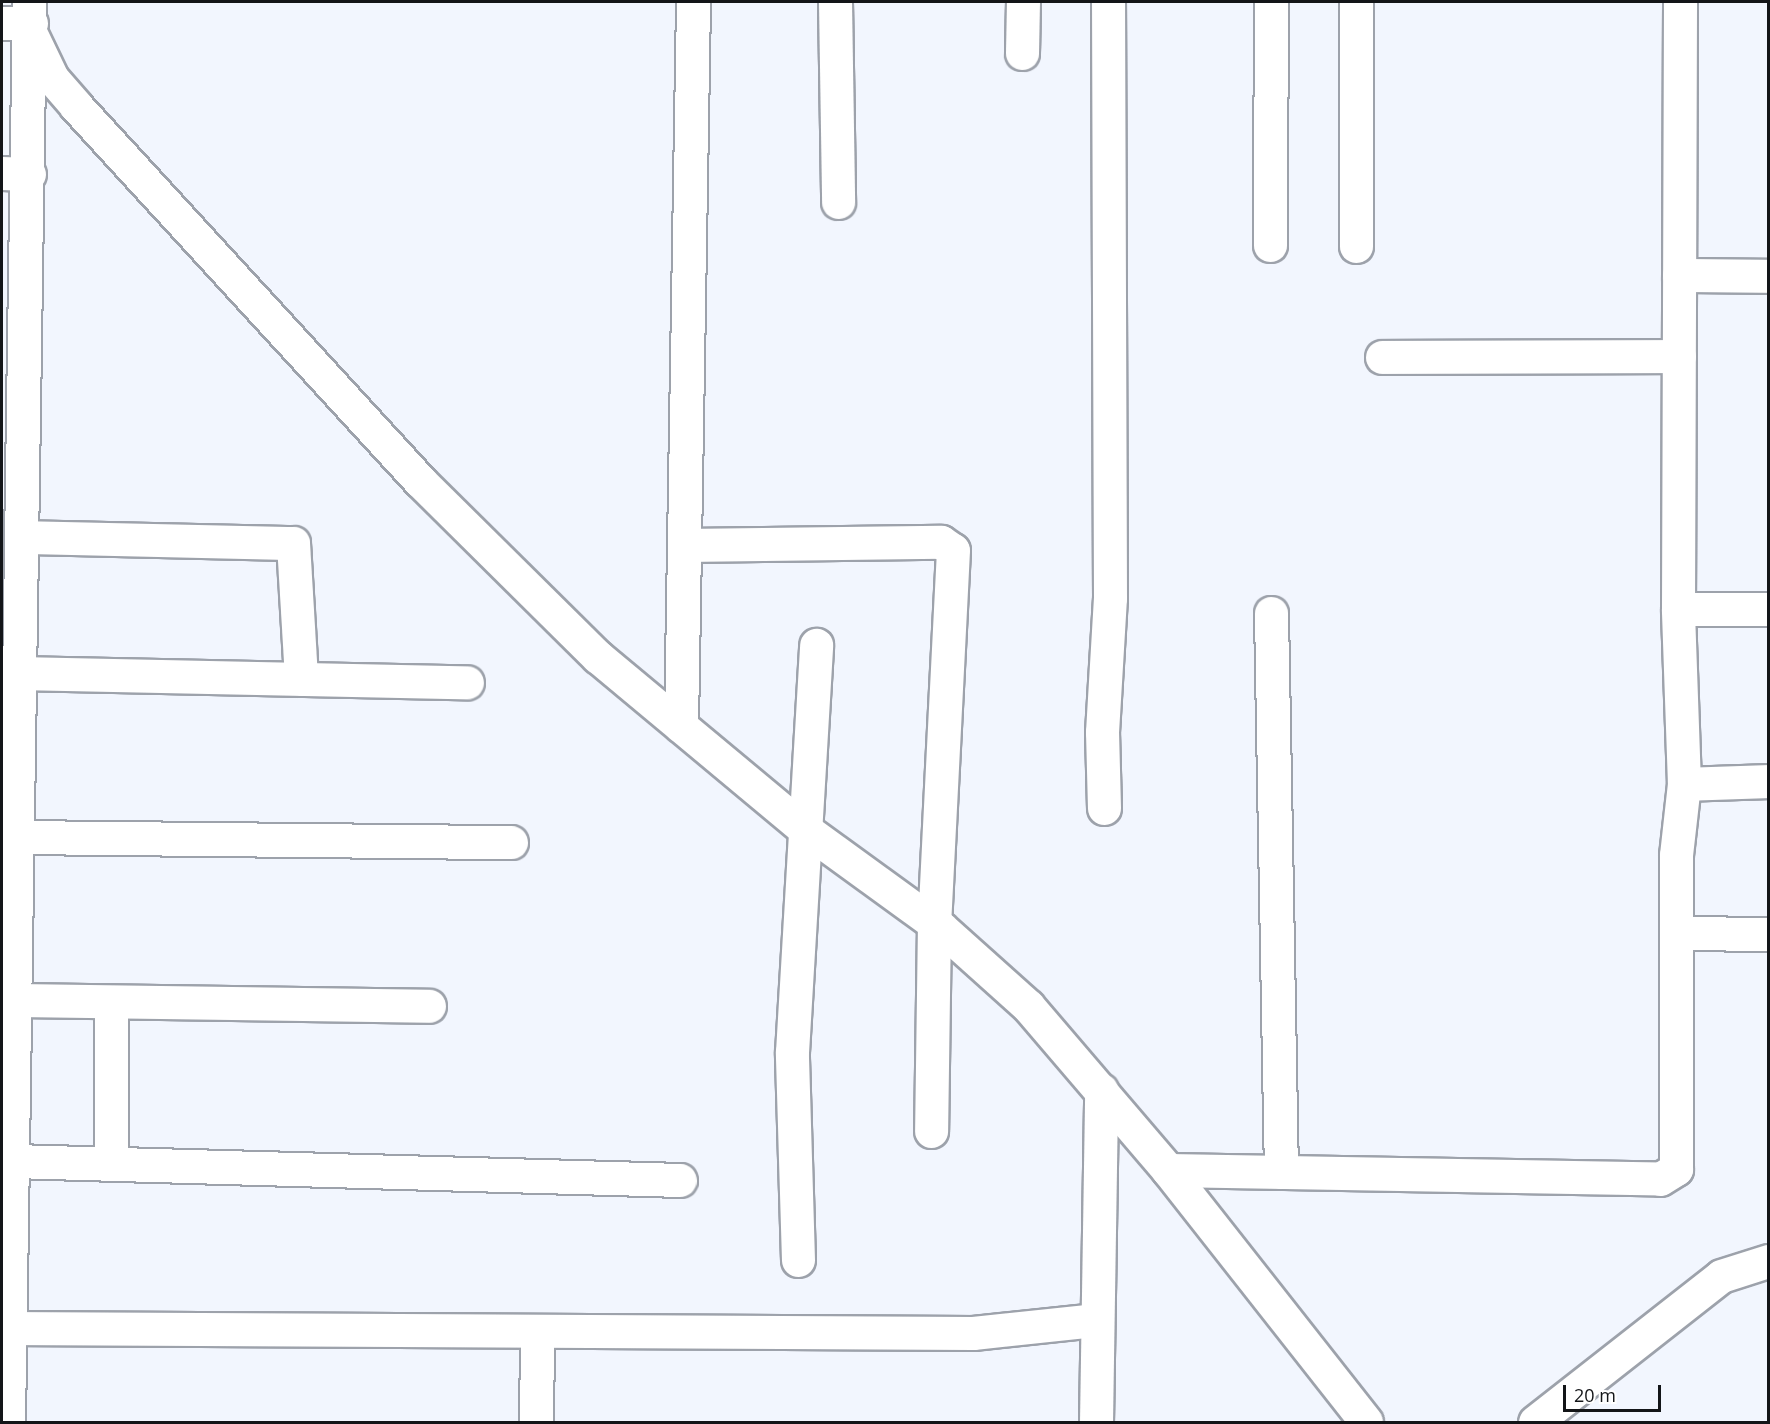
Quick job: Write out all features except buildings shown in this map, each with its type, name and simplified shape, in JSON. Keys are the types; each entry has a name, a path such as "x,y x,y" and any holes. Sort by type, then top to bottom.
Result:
{"street":[{"path":"681,726 693,2"},
{"path":"835,2 838,202"},
{"path":"1022,53 1023,2"},
{"path":"1104,808 1102,732 1110,598 1108,2"},
{"path":"1270,245 1271,2"},
{"path":"1356,2 1356,246"},
{"path":"1168,1170 1668,1179 1679,1162 1676,855 1684,784 1678,609 1680,2"},
{"path":"6,1419 7,1240 13,1161 16,1000 8,920 17,837 22,673 13,341 15,173 23,20"},
{"path":"23,20 52,78 76,106 420,481 598,657 806,830 934,924 1028,1006 1168,1170 1366,1422"},
{"path":"1679,275 1768,276"},
{"path":"1382,357 1679,356"},
{"path":"16,516 293,543 301,679"},
{"path":"684,545 941,543 953,550 934,924 931,1131"},
{"path":"1678,609 1768,609"},
{"path":"1271,613 1281,1172"},
{"path":"798,1260 791,1115 816,645"},
{"path":"22,673 467,682"},
{"path":"1684,784 1768,781"},
{"path":"17,837 511,842"},
{"path":"1677,933 1768,934"},
{"path":"16,1000 429,1006"},
{"path":"111,1002 111,1163"},
{"path":"1096,1422 1094,1320 1101,1090"},
{"path":"13,1161 680,1180"},
{"path":"1535,1422 1721,1276 1768,1261"},
{"path":"6,1328 537,1334 973,1333 1094,1320"},
{"path":"536,1422 537,1334"}]}
